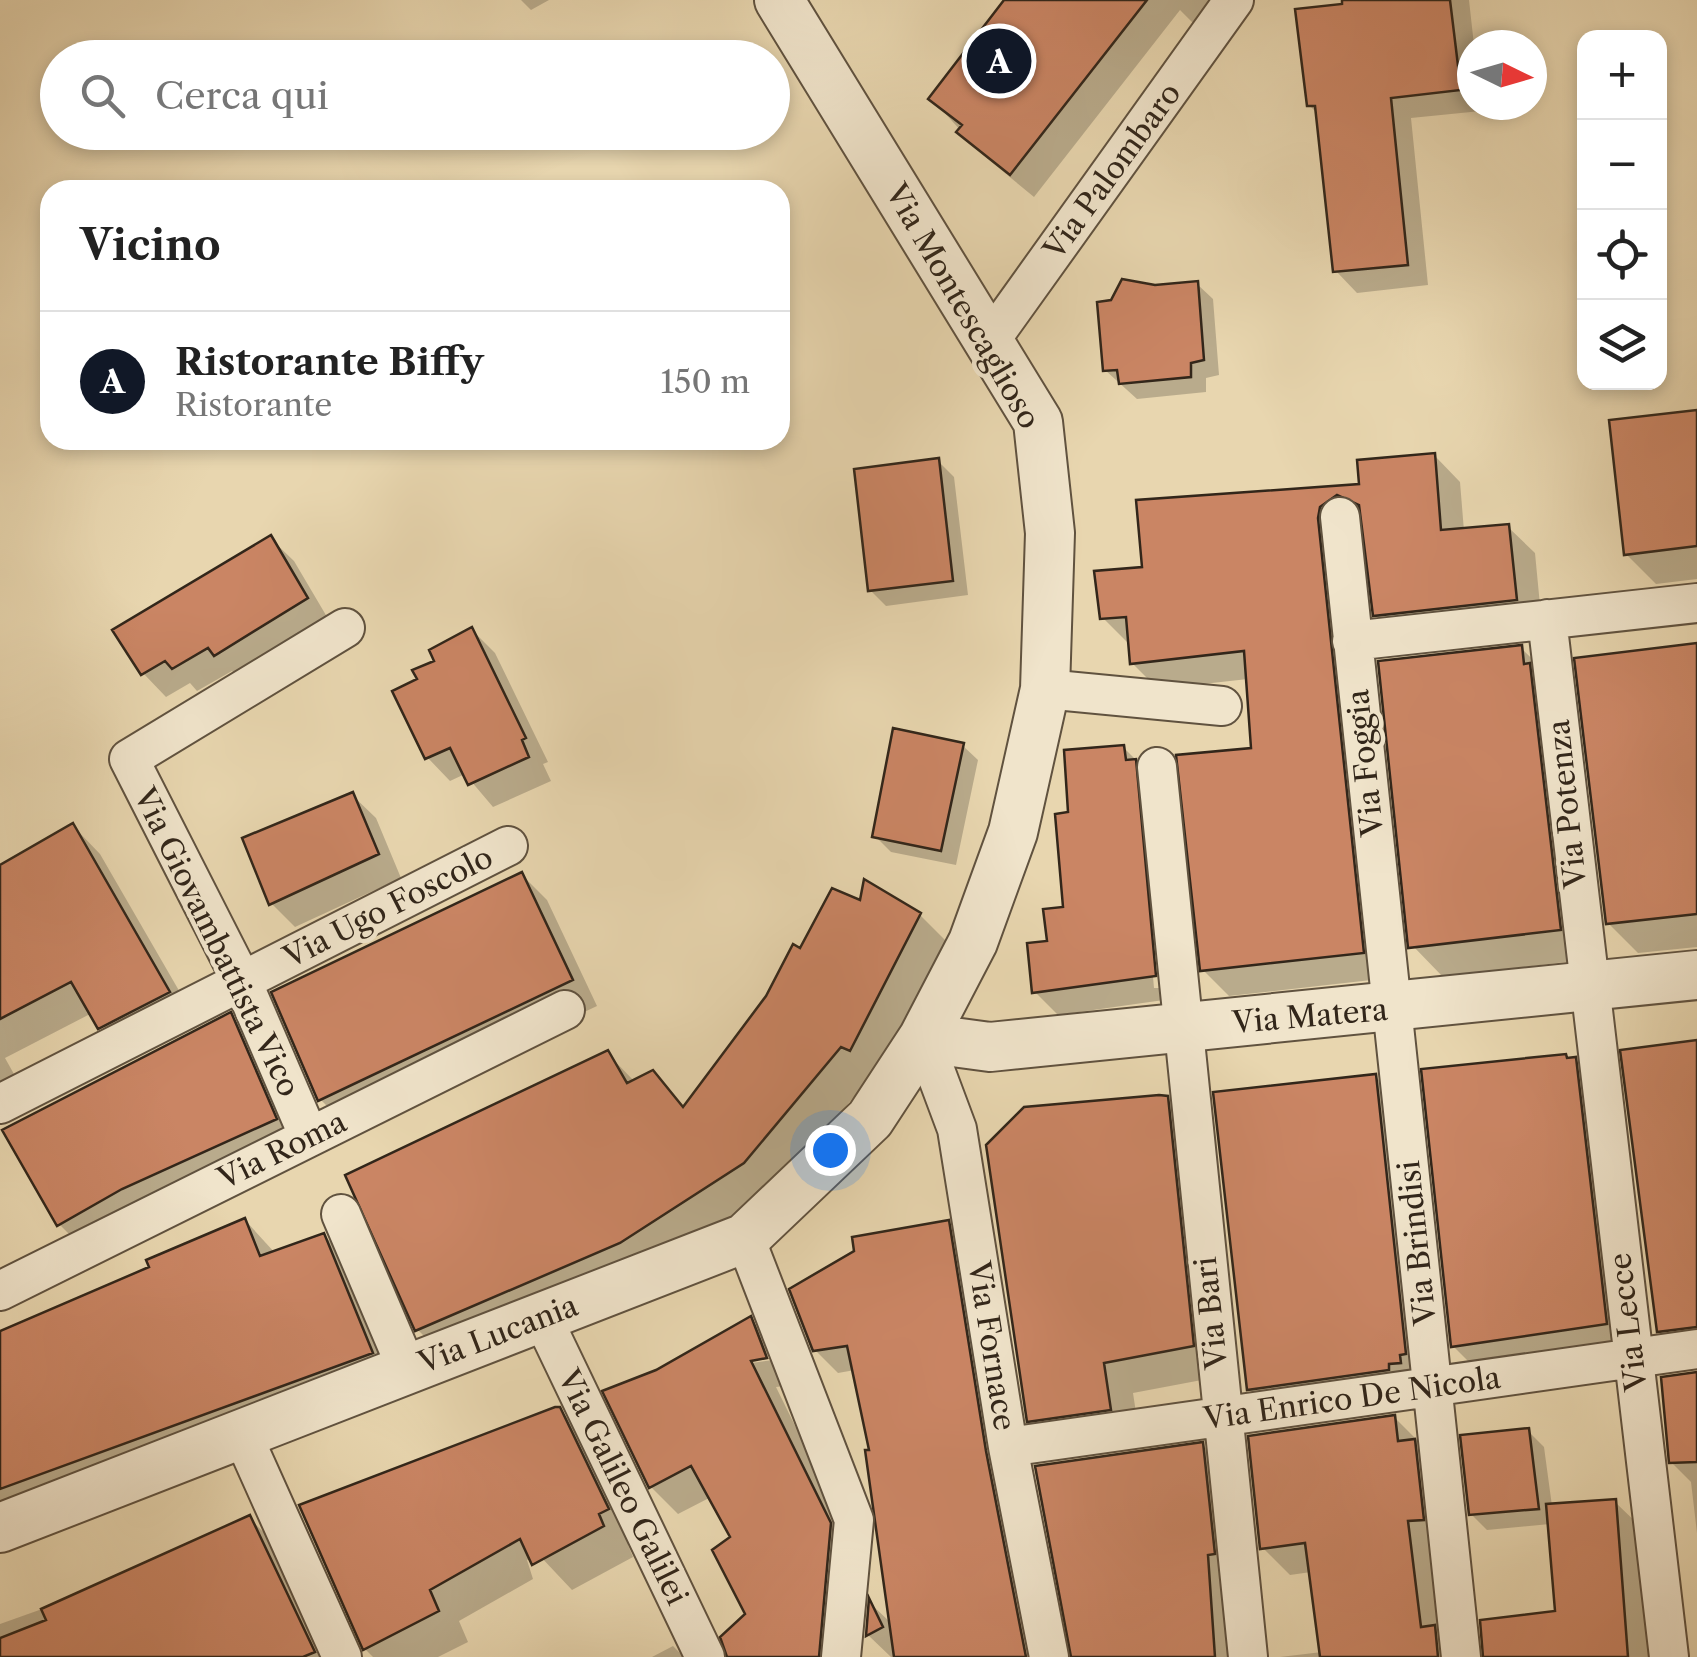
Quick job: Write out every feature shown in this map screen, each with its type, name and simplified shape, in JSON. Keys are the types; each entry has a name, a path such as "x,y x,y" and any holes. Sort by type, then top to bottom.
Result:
{"street":[{"name":"Via Montescaglioso","path":"779,0 1038,422 1050,533 1045,689 1014,832 973,942 923,1038"},
{"name":"Via Palombaro","path":"989,342 1234,0"},
{"name":"Via Foggia","path":"1340,517 1392,1008"},
{"path":"1352,641 1697,603"},
{"name":"Via Potenza","path":"1547,620 1588,988"},
{"name":"Via Giovambattista Vico","path":"309,1137 242,981 129,759 345,628"},
{"path":"1045,689 1222,706"},
{"name":"Via Bari","path":"1158,767 1181,1028 1248,1657"},
{"name":"Via Ugo Foscolo","path":"0,1104 508,846"},
{"name":"Via Matera","path":"923,1038 990,1046 1697,975"},
{"name":"Via Lecce","path":"1588,988 1669,1657"},
{"name":"Via Brindisi","path":"1392,1008 1461,1657"},
{"name":"Via Roma","path":"0,1291 565,1010"},
{"name":"Via Lucania","path":"0,1528 745,1238 870,1119 923,1038"},
{"name":"Via Fornace","path":"923,1038 958,1129 1008,1446 1049,1657"},
{"path":"341,1214 407,1369"},
{"path":"745,1238 854,1520 841,1657"},
{"name":"Via Galileo Galilei","path":"542,1316 705,1657"},
{"name":"Via Enrico De Nicola","path":"1008,1446 1697,1349"},
{"path":"242,1434 342,1657"}],"building":[{"path":"1004,0 1147,0 1010,175 956,132 962,125 928,99"},
{"path":"1342,0 1450,0 1457,90 1391,98 1408,265 1333,272 1315,106 1307,106 1295,9 1342,4"},
{"path":"1122,279 1155,285 1198,281 1204,360 1191,363 1191,377 1119,384 1117,370 1103,371 1097,302 1111,300"},
{"path":"1697,410 1697,546 1624,555 1609,420"},
{"path":"1435,453 1441,530 1509,524 1517,600 1373,616 1359,505 1337,495 1320,507 1318,518 1364,953 1200,971 1176,755 1251,748 1244,651 1130,664 1126,617 1100,619 1094,571 1142,567 1136,500 1359,484 1357,460"},
{"path":"939,458 953,581 868,591 854,469"},
{"path":"271,535 308,598 214,656 208,648 172,669 165,661 141,675 112,630"},
{"path":"472,627 526,738 522,740 529,757 468,785 450,748 425,759 392,691 417,679 412,670 434,661 429,650"},
{"path":"1697,643 1697,914 1606,924 1574,658"},
{"path":"1522,645 1524,664 1530,663 1561,930 1408,948 1378,661"},
{"path":"893,728 964,743 941,851 872,837"},
{"path":"1124,745 1126,760 1136,759 1156,976 1032,993 1027,943 1047,941 1043,909 1063,907 1055,814 1068,812 1064,750"},
{"path":"353,792 379,854 269,905 242,838"},
{"path":"73,823 170,992 98,1029 71,982 0,1019 0,865"},
{"path":"522,872 573,980 318,1101 271,992"},
{"path":"864,879 921,913 850,1051 841,1047 744,1163 620,1243 415,1331 345,1175 608,1050 627,1083 653,1070 683,1107 766,996 793,944 800,948 832,888 860,900"},
{"path":"231,1012 277,1119 122,1189 57,1226 2,1130"},
{"path":"1697,1040 1697,1327 1657,1332 1620,1050"},
{"path":"1566,1054 1567,1058 1576,1057 1607,1324 1451,1347 1421,1069"},
{"path":"1376,1074 1406,1354 1400,1355 1401,1363 1389,1364 1389,1370 1247,1390 1213,1092"},
{"path":"1168,1096 1194,1346 1104,1363 1111,1410 1027,1422 986,1145 1024,1107"},
{"path":"245,1218 260,1256 324,1233 373,1353 0,1489 0,1331 149,1267 146,1260"},
{"path":"949,1220 986,1451 1026,1657 894,1657 865,1450 869,1450 847,1346 813,1351 789,1289 854,1251 852,1237"},
{"path":"751,1316 767,1358 751,1361 831,1523 819,1657 727,1657 720,1637 745,1614 712,1550 730,1537 691,1466 649,1488 602,1391 656,1370"},
{"path":"1697,1372 1697,1462 1669,1463 1661,1377"},
{"path":"560,1407 609,1509 599,1514 604,1526 532,1565 520,1539 430,1590 439,1611 363,1650 299,1505"},
{"path":"1395,1415 1398,1441 1415,1439 1424,1520 1408,1521 1421,1627 1435,1625 1438,1657 1320,1657 1305,1543 1260,1549 1248,1436"},
{"path":"1529,1428 1539,1509 1469,1515 1460,1435"},
{"path":"1203,1442 1215,1554 1208,1555 1215,1657 1071,1657 1035,1466"},
{"path":"1616,1499 1628,1657 1483,1657 1480,1620 1555,1611 1546,1504"},
{"path":"250,1515 315,1652 303,1657 0,1657 0,1638 46,1620 41,1609"},
{"path":"869,1598 883,1627 866,1636"}],"place":[{"name":"Ristorante Biffy","path":"999,61"}]}
